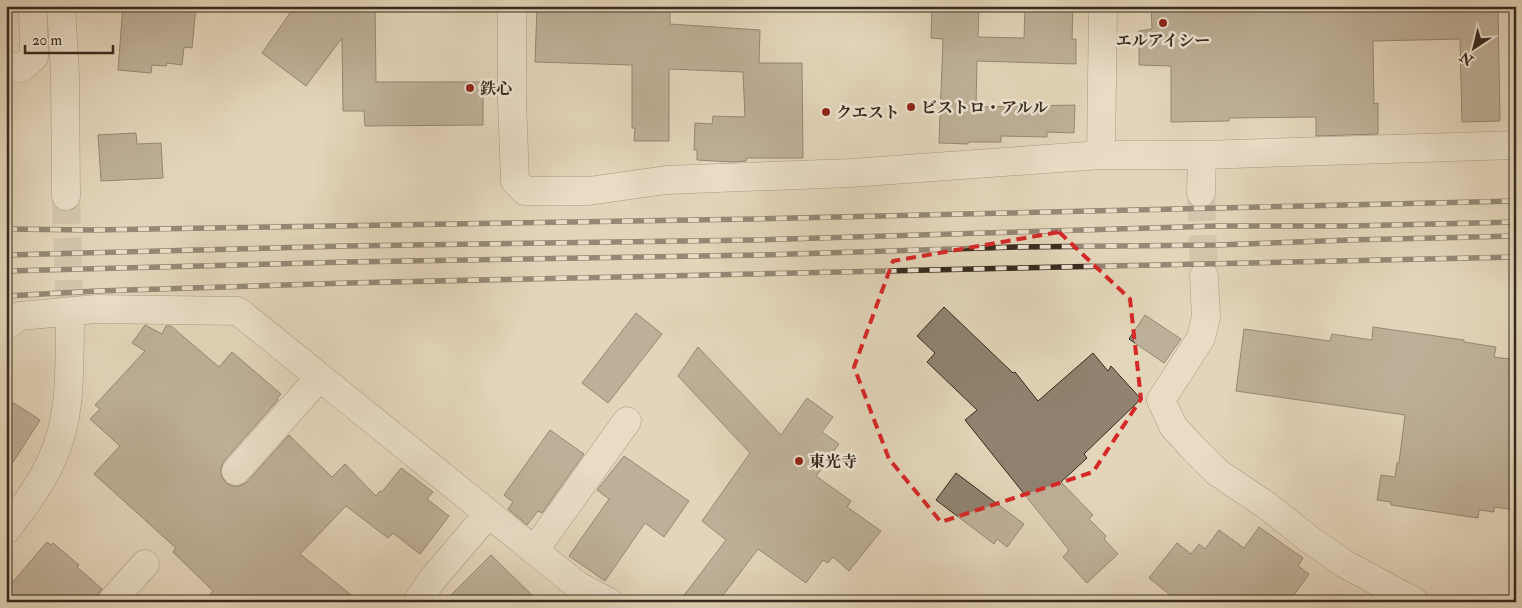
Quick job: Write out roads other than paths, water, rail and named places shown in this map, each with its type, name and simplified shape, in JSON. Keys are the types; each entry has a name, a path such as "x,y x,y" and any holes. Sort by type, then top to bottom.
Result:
{"street":[{"path":"6,66 21,68 34,57 32,6"},
{"path":"61,6 65,76 66,196"},
{"path":"512,6 512,100 515,181 525,191 589,191 666,180 851,173 1101,155 1202,155 1516,145"},
{"path":"1101,155 1103,6"},
{"path":"1201,193 1202,155"},
{"path":"1204,276 1206,317 1201,338 1162,400 1173,426 1218,472 1266,505 1309,540 1343,562 1415,602"},
{"path":"6,326 20,316 96,309 238,312 577,585 610,602"},
{"path":"6,530 40,483 52,460 61,436 67,410 70,323"},
{"path":"236,471 320,377"},
{"path":"534,551 627,421"},
{"path":"417,602 431,581 488,514"},
{"path":"111,602 145,564"}],"tunnel":[{"path":"1201,193 1204,276"},
{"path":"66,196 70,323"}],"railway":[{"path":"6,229 93,230 754,219 1516,201"},
{"path":"6,255 346,246 754,240 1216,226 1349,226 1516,222"},
{"path":"6,271 348,262 759,255 1016,247 1217,245 1516,236"},
{"path":"6,296 97,291 347,283 1516,257"}],"place":[{"name":"エルアイシー","path":"1163,23"},
{"name":"鉄心","path":"470,88"},
{"name":"ビストロ・アルル","path":"911,107"},
{"name":"クエスト","path":"826,112"},
{"name":"東光寺","path":"799,461"}]}
